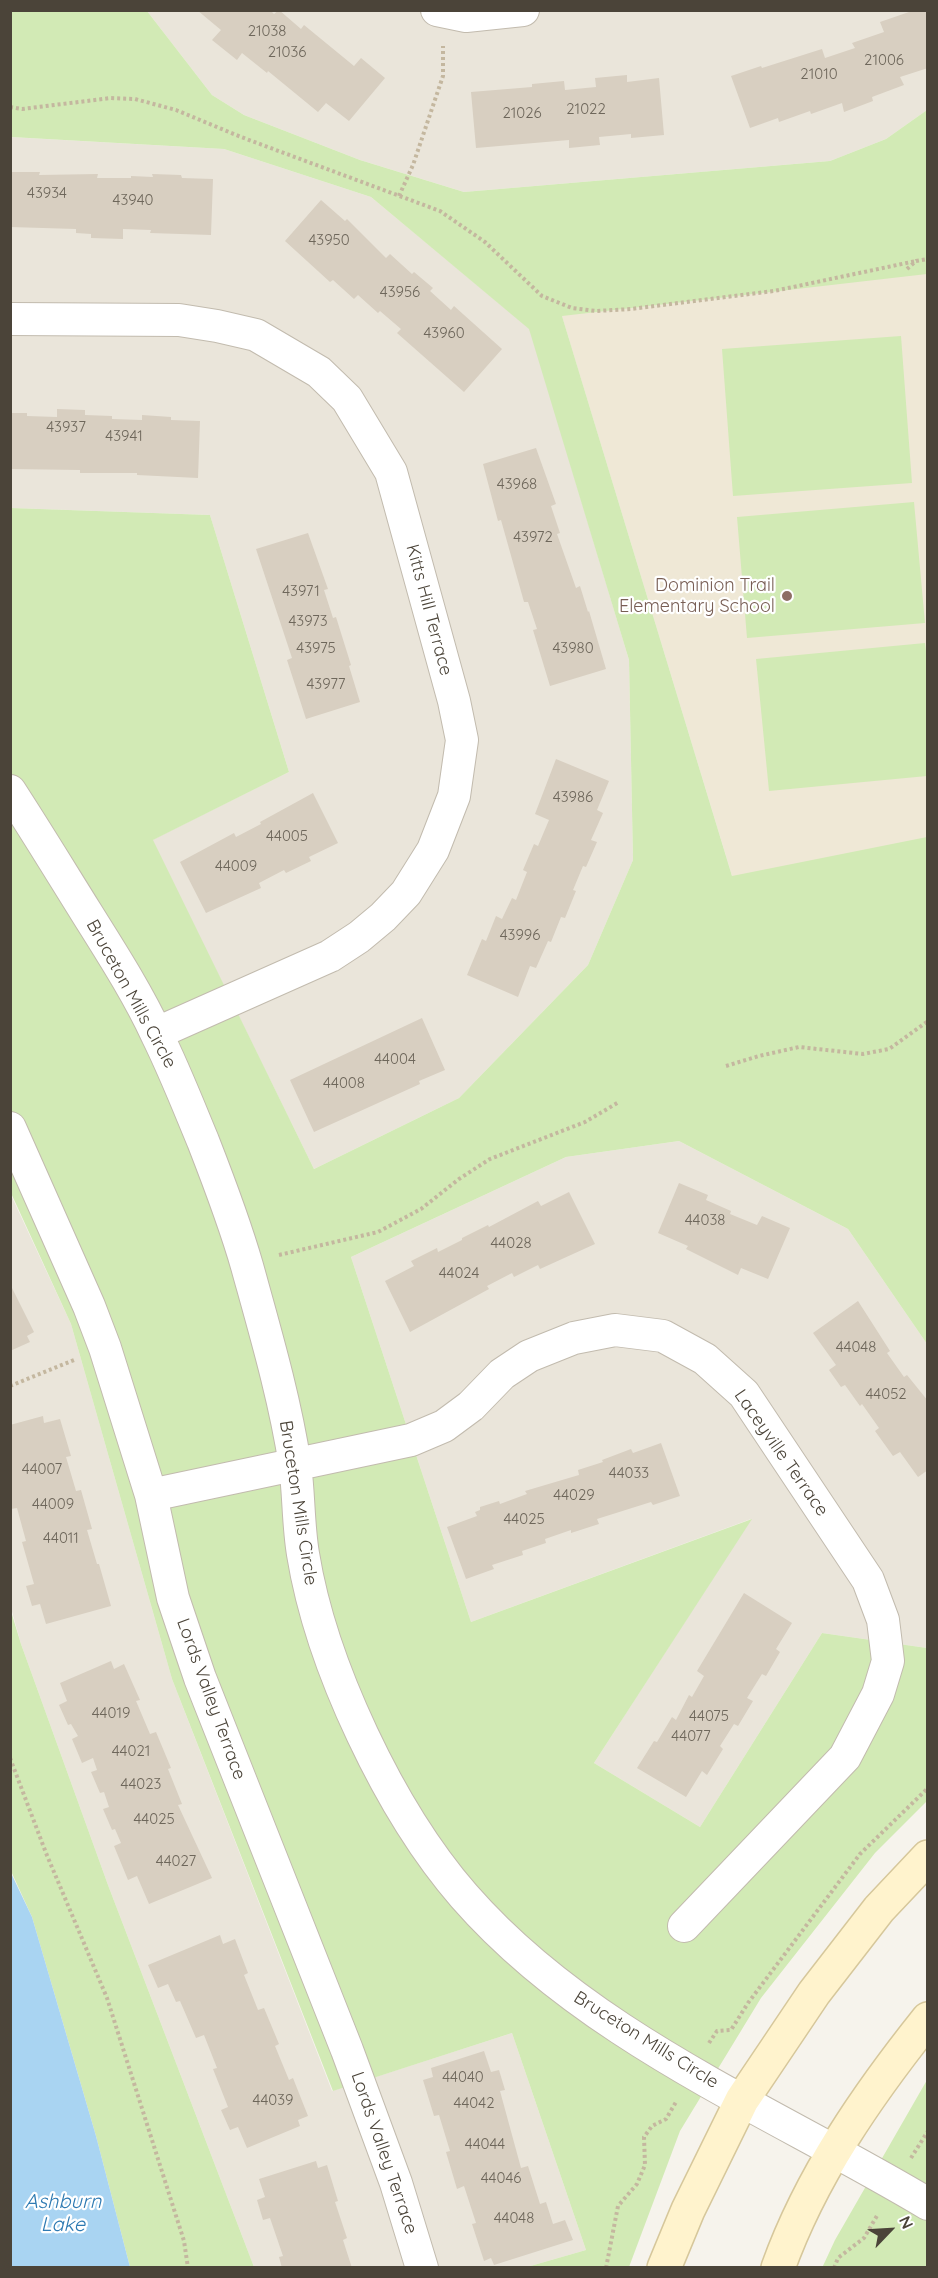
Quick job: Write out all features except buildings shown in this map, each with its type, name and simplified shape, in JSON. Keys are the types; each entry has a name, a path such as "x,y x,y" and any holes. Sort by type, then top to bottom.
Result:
{"main road":[{"path":"664,2268 688,2210 742,2100 814,1993 879,1909 927,1857"},
{"path":"778,2268 785,2248 833,2151 927,2019"}],"street":[{"path":"440,11 466,16 523,10"},
{"name":"Kitts Hill Terrace","path":"10,319 178,320 217,326 256,335 319,372 347,399 391,472 458,720 462,740 454,796 433,850 406,893 359,937 330,956 157,1033"},
{"name":"Bruceton Mills Circle","path":"10,791 109,949 157,1033 222,1190 246,1263 276,1379 295,1464 303,1554 321,1628 352,1711 392,1791 425,1848 465,1897 515,1948 567,1991 621,2029 693,2072 927,2205"},
{"name":"Lords Valley Terrace","path":"10,1128 89,1306 105,1348 151,1495 173,1598 200,1678 347,2049 396,2183 422,2268"},
{"name":"Laceyville Terrace","path":"151,1495 411,1440 444,1426 471,1406 502,1374 529,1356 574,1338 615,1330 663,1336 705,1359 744,1394 868,1580 883,1620 888,1661 878,1694 845,1757 684,1926"}],"path":[{"path":"399,196 413,165 443,76 440,11"},
{"path":"10,107 22,109 111,98 135,99 176,110 241,137 440,211 485,242 542,296 572,308 596,311 631,309 774,291 927,259"},
{"path":"907,269 916,261"},
{"path":"726,1066 799,1047 863,1054 889,1048 927,1021"},
{"path":"246,1263 378,1232 421,1209 459,1179 490,1159 585,1122 619,1102"},
{"path":"10,1386 105,1348"},
{"path":"10,1758 46,1853 107,1998 184,2241 188,2268"},
{"path":"606,2268 618,2206 637,2184 645,2165 644,2137 652,2126 666,2119 717,2031 731,2030 748,2003 860,1854 927,1788"}],"shaded area":[{"path":"147,11 927,11 927,110 886,139 830,161 464,192 360,160 244,115 212,95"},
{"path":"10,137 224,149 371,197 530,329 629,660 633,860 588,965 459,1098 314,1169 152,840 289,772 210,515 11,508"},
{"name":"Dominion Trail Elementary School","path":"927,188 927,1298 777,1024 537,234"},
{"path":"679,1141 848,1229 927,1344 927,1648 822,1633 700,1827 594,1763 751,1519 471,1622 351,1257 566,1157"},
{"path":"10,1193 71,1324 172,1679 332,2091 512,2033 586,2250 527,2267 254,2267 108,1885 21,1644 11,1608"}],"green space":[{"path":"10,11 147,11 212,95 244,115 360,160 464,192 830,161 886,139 927,110 927,274 562,316 732,876 927,837 927,1344 848,1229 679,1141 566,1157 351,1257 471,1622 752,1519 594,1763 700,1827 822,1633 927,1648 927,1801 875,1853 761,1998 680,2131 629,2267 527,2267 586,2250 512,2033 333,2091 172,1679 71,1324 11,1193 11,508 210,515 289,772 153,840 314,1169 459,1098 588,965 633,860 629,660 529,329 371,197 224,149 11,137"},
{"path":"901,336 912,483 733,496 722,349"},
{"path":"914,502 925,623 747,638 737,517"},
{"path":"925,643 928,667 927,776 769,791 756,659"},
{"path":"10,1608 108,1885 254,2267 130,2267 96,2136 32,1917 11,1871"},
{"path":"927,2080 927,2267 822,2268 835,2240"}],"water":[{"name":"Ashburn Lake","path":"10,1871 32,1917 96,2136 130,2267 11,2267"}],"place":[{"name":"Dominion Trail Elementary School","path":"787,596"}]}
